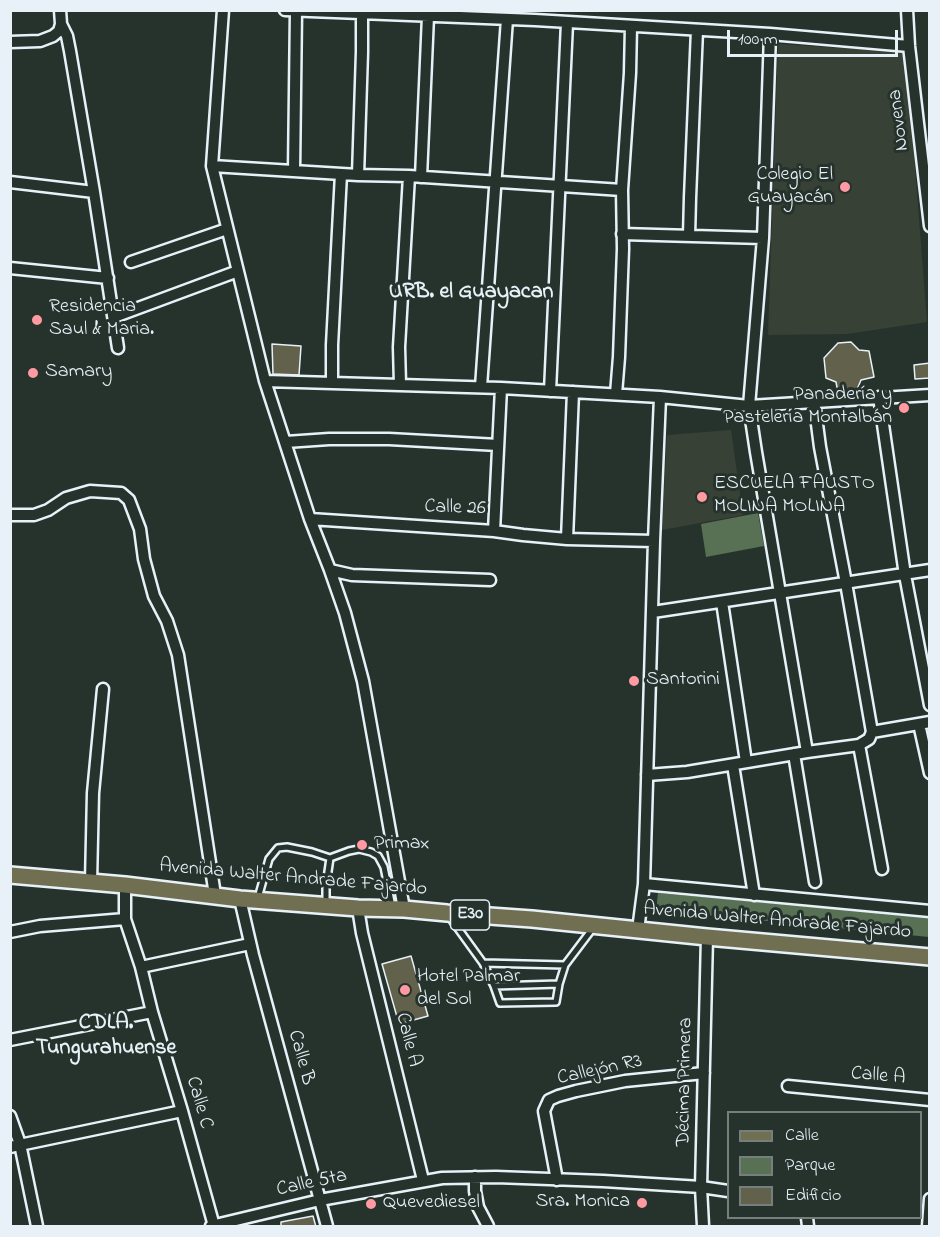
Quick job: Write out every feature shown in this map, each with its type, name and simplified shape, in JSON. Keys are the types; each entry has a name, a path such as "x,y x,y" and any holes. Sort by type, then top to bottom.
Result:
{"main road":[{"name":"Avenida Walter Andrade Fajardo","path":"10,875 125,885 240,899 532,919 707,938 930,957"}],"street":[{"path":"10,42 40,41 53,36 59,31 61,24 60,10"},
{"path":"223,10 212,166 265,381 310,519 345,613 363,681 398,909"},
{"path":"285,10 507,19 535,15 567,23 770,34 909,46"},
{"name":"Novena","path":"907,10 909,46 930,226"},
{"path":"294,171 296,11"},
{"path":"358,175 362,14"},
{"path":"421,177 429,16"},
{"path":"481,387 507,19"},
{"path":"550,391 567,23"},
{"path":"61,24 67,36 70,51 118,348"},
{"path":"616,394 623,249 622,190 631,26"},
{"path":"689,236 697,30"},
{"path":"770,34 763,238 750,406 807,752"},
{"path":"212,166 622,190"},
{"path":"332,383 341,174"},
{"path":"400,385 399,347 409,176"},
{"path":"10,182 94,192"},
{"path":"131,262 227,229"},
{"path":"622,234 763,238"},
{"path":"10,268 108,278"},
{"path":"114,317 238,271"},
{"path":"265,381 501,388 660,397 750,406 930,395"},
{"name":"Calle 26","path":"310,519 494,531 501,388"},
{"path":"567,539 573,392"},
{"path":"638,930 644,884 660,397"},
{"path":"879,397 905,574 930,705"},
{"path":"647,775 687,772 859,745 869,739 872,732 820,447 814,401"},
{"path":"286,442 389,440 498,445"},
{"path":"10,515 34,515 48,510 66,498 90,491 121,493 129,500 140,528 144,559 153,596 166,621 178,655 216,896"},
{"path":"494,531 567,539 654,541"},
{"path":"330,570 352,574 490,580"},
{"path":"653,612 930,570"},
{"path":"722,602 746,762"},
{"path":"91,882 93,794 103,689"},
{"path":"872,732 924,723 930,773"},
{"path":"859,745 882,869"},
{"path":"794,754 815,882"},
{"path":"733,765 754,895"},
{"path":"644,884 930,911"},
{"name":"Calle C","path":"125,885 125,919 182,1111 212,1226"},
{"name":"Calle B","path":"240,899 250,944 327,1227"},
{"name":"Calle A","path":"358,908 423,1180"},
{"path":"10,932 40,926 125,919"},
{"name":"Décima Primera","path":"703,1227 701,1187 707,938"},
{"path":"141,967 250,944"},
{"path":"10,1040 152,1012"},
{"name":"Callejón R3","path":"557,1180 544,1111 549,1100 576,1091 625,1081 704,1073"},
{"name":"Calle A","path":"788,1086 930,1100"},
{"path":"15,1146 182,1111"},
{"path":"10,1116 15,1146 37,1227"},
{"path":"475,1177 478,1207 488,1227"},
{"path":"423,1180 475,1177 701,1187 727,1191"},
{"name":"Calle 5ta","path":"212,1226 320,1200 423,1180"},
{"path":"928,1227 926,1214 930,1199"}],"lane":[{"path":"258,900 269,859 278,848 287,847 330,858 359,849 378,856 398,909"},
{"path":"326,906 330,858"},
{"path":"447,913 483,963 500,1003 556,1002 565,965 594,926"},
{"path":"483,963 565,965"},
{"path":"494,986 559,984"}],"shaded area":[{"name":"Colegio El Guayacán","path":"778,44 906,52 927,322 847,334 768,335"},
{"name":"ESCUELA FAUSTO MOLINA MOLINA","path":"731,430 743,515 662,530 667,435"}],"green space":[{"path":"758,513 764,546 706,557 701,524"},
{"path":"658,893 929,917 929,937 656,910"}],"building":[{"path":"851,342 859,350 869,351 874,377 861,380 856,392 838,393 836,382 826,378 824,358 838,343"},
{"path":"272,344 301,346 299,375 273,374"},
{"path":"930,363 930,378 915,379 914,365"},
{"name":"Hotel Palmar del Sol","path":"411,956 428,1016 399,1024 382,964"},
{"path":"313,1216 316,1227 281,1227 281,1222"}],"place":[{"name":"Colegio El Guayacán","path":"845,187"},
{"name":"Residencia Saul & Maria.","path":"37,320"},
{"name":"Samary","path":"33,373"},
{"name":"Panadería y Pastelería Montalbán","path":"904,408"},
{"name":"ESCUELA FAUSTO MOLINA MOLINA","path":"702,497"},
{"name":"Santorini","path":"634,681"},
{"name":"Primax","path":"362,845"},
{"name":"Hotel Palmar del Sol","path":"405,990"},
{"name":"Sra. Monica","path":"642,1203"},
{"name":"Quevediesel","path":"371,1204"}],"district":[{"name":"URB. el Guayacan","path":"471,293"},
{"name":"CDLA. Tungurahuense","path":"106,1036"}]}
